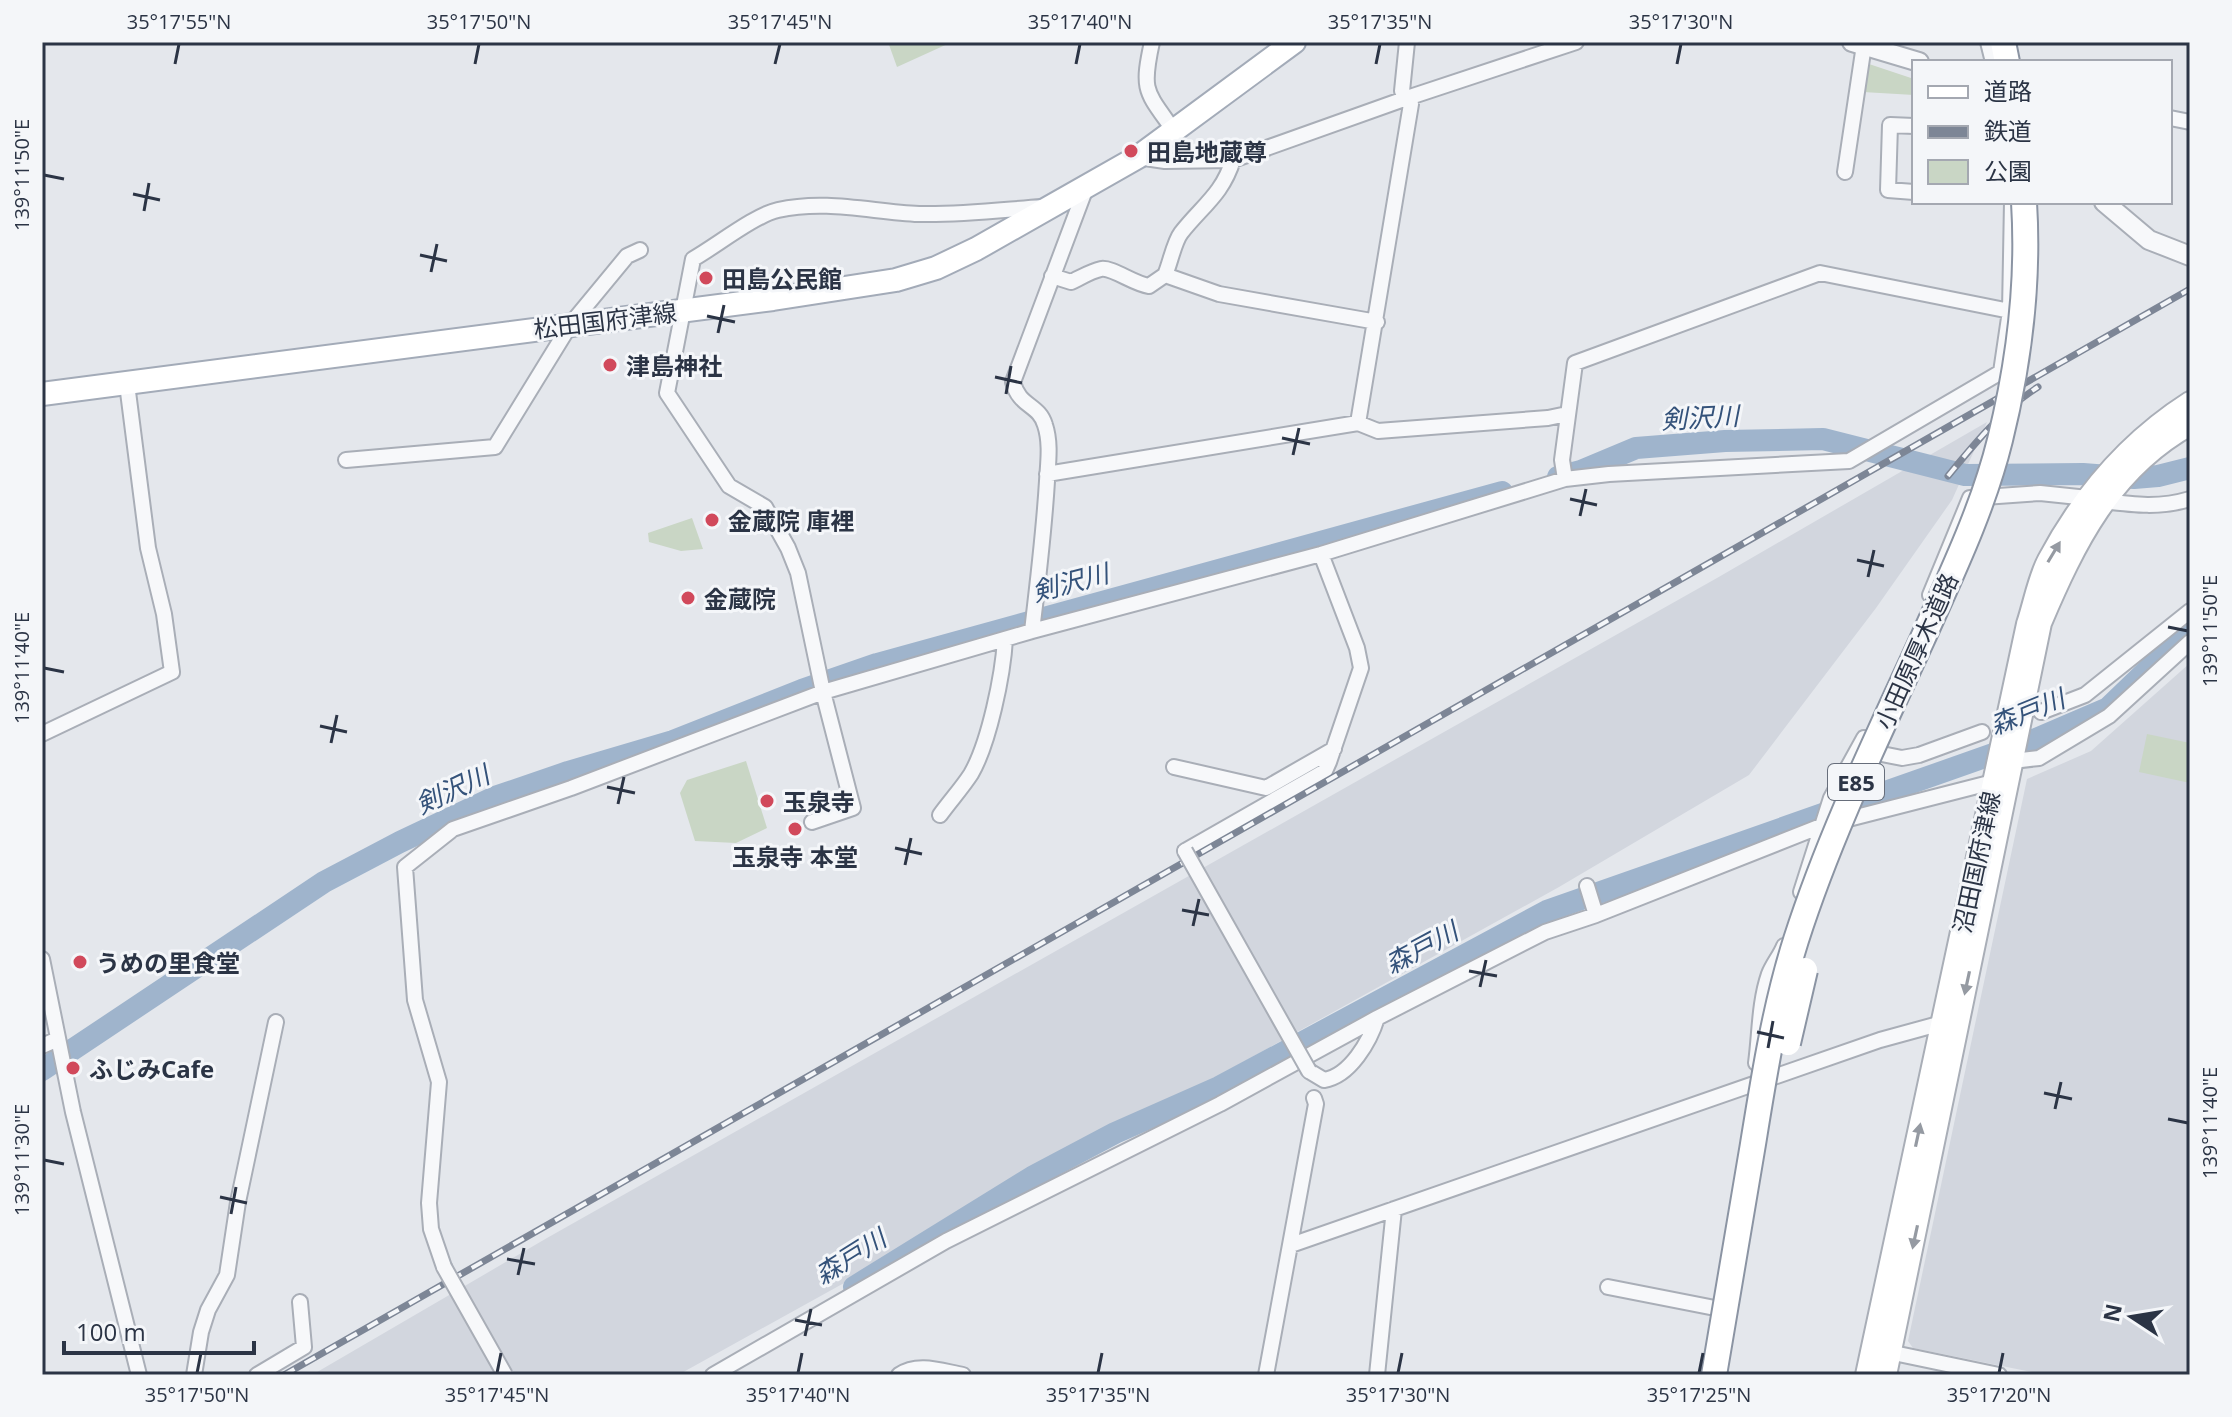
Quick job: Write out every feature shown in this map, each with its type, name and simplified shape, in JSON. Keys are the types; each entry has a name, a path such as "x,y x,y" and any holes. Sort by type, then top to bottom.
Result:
{"highway":[{"name":"小田原厚木道路","path":"1714,1375 1761,1092 1778,1006 1795,942 1819,873 1857,782 1950,578 2000,441 2021,323 2025,268 2024,204"},
{"name":"小田原厚木道路","path":"1731,1375 1778,1094 1810,948 1833,879 1869,793 1964,583 1993,510 2013,443 2036,324 2038,204"}],"main road":[{"name":"松田国府津線","path":"42,394 896,280 936,268 963,255 1138,157 1294,42"},
{"name":"沼田国府津線","path":"1866,1375 1881,1351 2003,773 2001,731 2027,624 2047,562 2136,443 2159,422 2190,402"},
{"name":"沼田国府津線","path":"2098,493 2123,479 2160,442 2190,425"},
{"name":"沼田国府津線","path":"1886,1375 1881,1351 1942,1023 2003,773"}],"street":[{"path":"1152,42 1145,74 1148,94 1174,131"},
{"path":"1358,423 1411,104 1402,91 1407,42"},
{"path":"1138,157 1165,161 1233,160 1576,42"},
{"path":"1845,172 1858,44 1912,60"},
{"path":"1912,126 1890,125 1888,190 1912,192"},
{"path":"1052,276 1071,282 1103,269 1135,284 1149,286 1165,275 1178,236 1216,198 1229,175 1233,160"},
{"path":"1032,631 1044,534 1048,449 1045,424 1038,412 1017,397 1013,382 1088,185"},
{"path":"505,1375 444,1267 431,1229 429,1203 439,1082 415,1000 405,867 453,829 571,788 823,692 1032,631 1321,554 1565,478 1849,461 2001,372 2010,311 2012,204"},
{"path":"2106,204 2149,240 2190,256"},
{"path":"812,822 853,808 823,692 798,573 765,507 729,486 667,393 693,259 764,215 780,209 832,205 954,215 1055,206"},
{"path":"346,460 495,447 570,325 627,256 640,250"},
{"path":"1565,478 1562,460 1575,363 1820,273 2010,311"},
{"path":"1165,275 1219,294 1377,322"},
{"path":"42,734 172,672 164,614 148,548 127,384"},
{"path":"1047,474 1358,423 1378,431 1567,414"},
{"path":"1704,1375 1754,1084 1757,1034 1770,971 1779,960 1831,798 1859,749 1929,598 1970,498 2098,493 2146,506 2174,504 2190,499"},
{"path":"1321,554 1357,648 1361,668 1325,771 1185,851 1309,1071 1324,1080 1343,1072 1367,1043 1377,1018"},
{"path":"2041,712 2085,695 2190,611"},
{"path":"940,815 971,773 986,734 1004,657 1005,639"},
{"path":"713,1375 946,1241 1220,1104 1377,1018 1545,932 1596,915 1821,826 2003,773 2039,758 2109,716 2190,642"},
{"path":"1859,749 1902,758 2001,731"},
{"path":"1174,767 1266,788 1334,749"},
{"path":"1587,886 1596,915"},
{"path":"42,959 73,1112 139,1375"},
{"path":"194,1375 208,1310 227,1275 238,1202 276,1022"},
{"path":"1291,1245 1921,1027 1942,1023"},
{"path":"42,1046 58,1042"},
{"path":"1266,1375 1316,1104 1314,1098"},
{"path":"1377,1375 1394,1209"},
{"path":"1608,1287 1715,1308"},
{"path":"257,1375 304,1347 300,1302"},
{"path":"1881,1351 1999,1375"},
{"path":"899,1375 909,1368 963,1375"}],"shaded area":[{"path":"1987,422 1952,500 1876,608 1749,775 1559,887 678,1375 312,1375 547,1238 1717,578"},
{"path":"2190,663 2190,1375 2047,1375 1913,1348 1908,1341 2027,779 2091,751"}],"green space":[{"path":"888,42 952,42 897,67"},
{"path":"1866,63 1912,78 1912,95 1863,92"},
{"path":"692,518 703,549 681,551 649,542 648,533"},
{"path":"2147,734 2190,743 2190,783 2139,772"},
{"path":"746,761 767,828 736,843 695,841 680,793 687,780"}],"waterway":[{"name":"剣沢川","path":"1558,477 1636,448 1725,441 1823,439 1965,475 2083,474 2134,478 2190,468"},
{"name":"剣沢川","path":"42,1070 324,882 495,797 673,741 877,664 1502,492"},
{"name":"森戸川","path":"854,1287 1032,1177 1115,1133 1219,1087 1547,911 2036,739 2108,708 2190,629"}],"railway":[{"path":"284,1375 2190,289"},
{"path":"1948,476 2001,417 2038,387"}],"place":[{"name":"田島地蔵尊","path":"1131,151"},
{"name":"田島公民館","path":"706,278"},
{"name":"津島神社","path":"610,365"},
{"name":"金蔵院 庫裡","path":"712,520"},
{"name":"金蔵院","path":"688,598"},
{"name":"玉泉寺","path":"767,801"},
{"name":"玉泉寺 本堂","path":"795,829"},
{"name":"うめの里食堂","path":"80,962"},
{"name":"ふじみCafe","path":"73,1068"}]}
